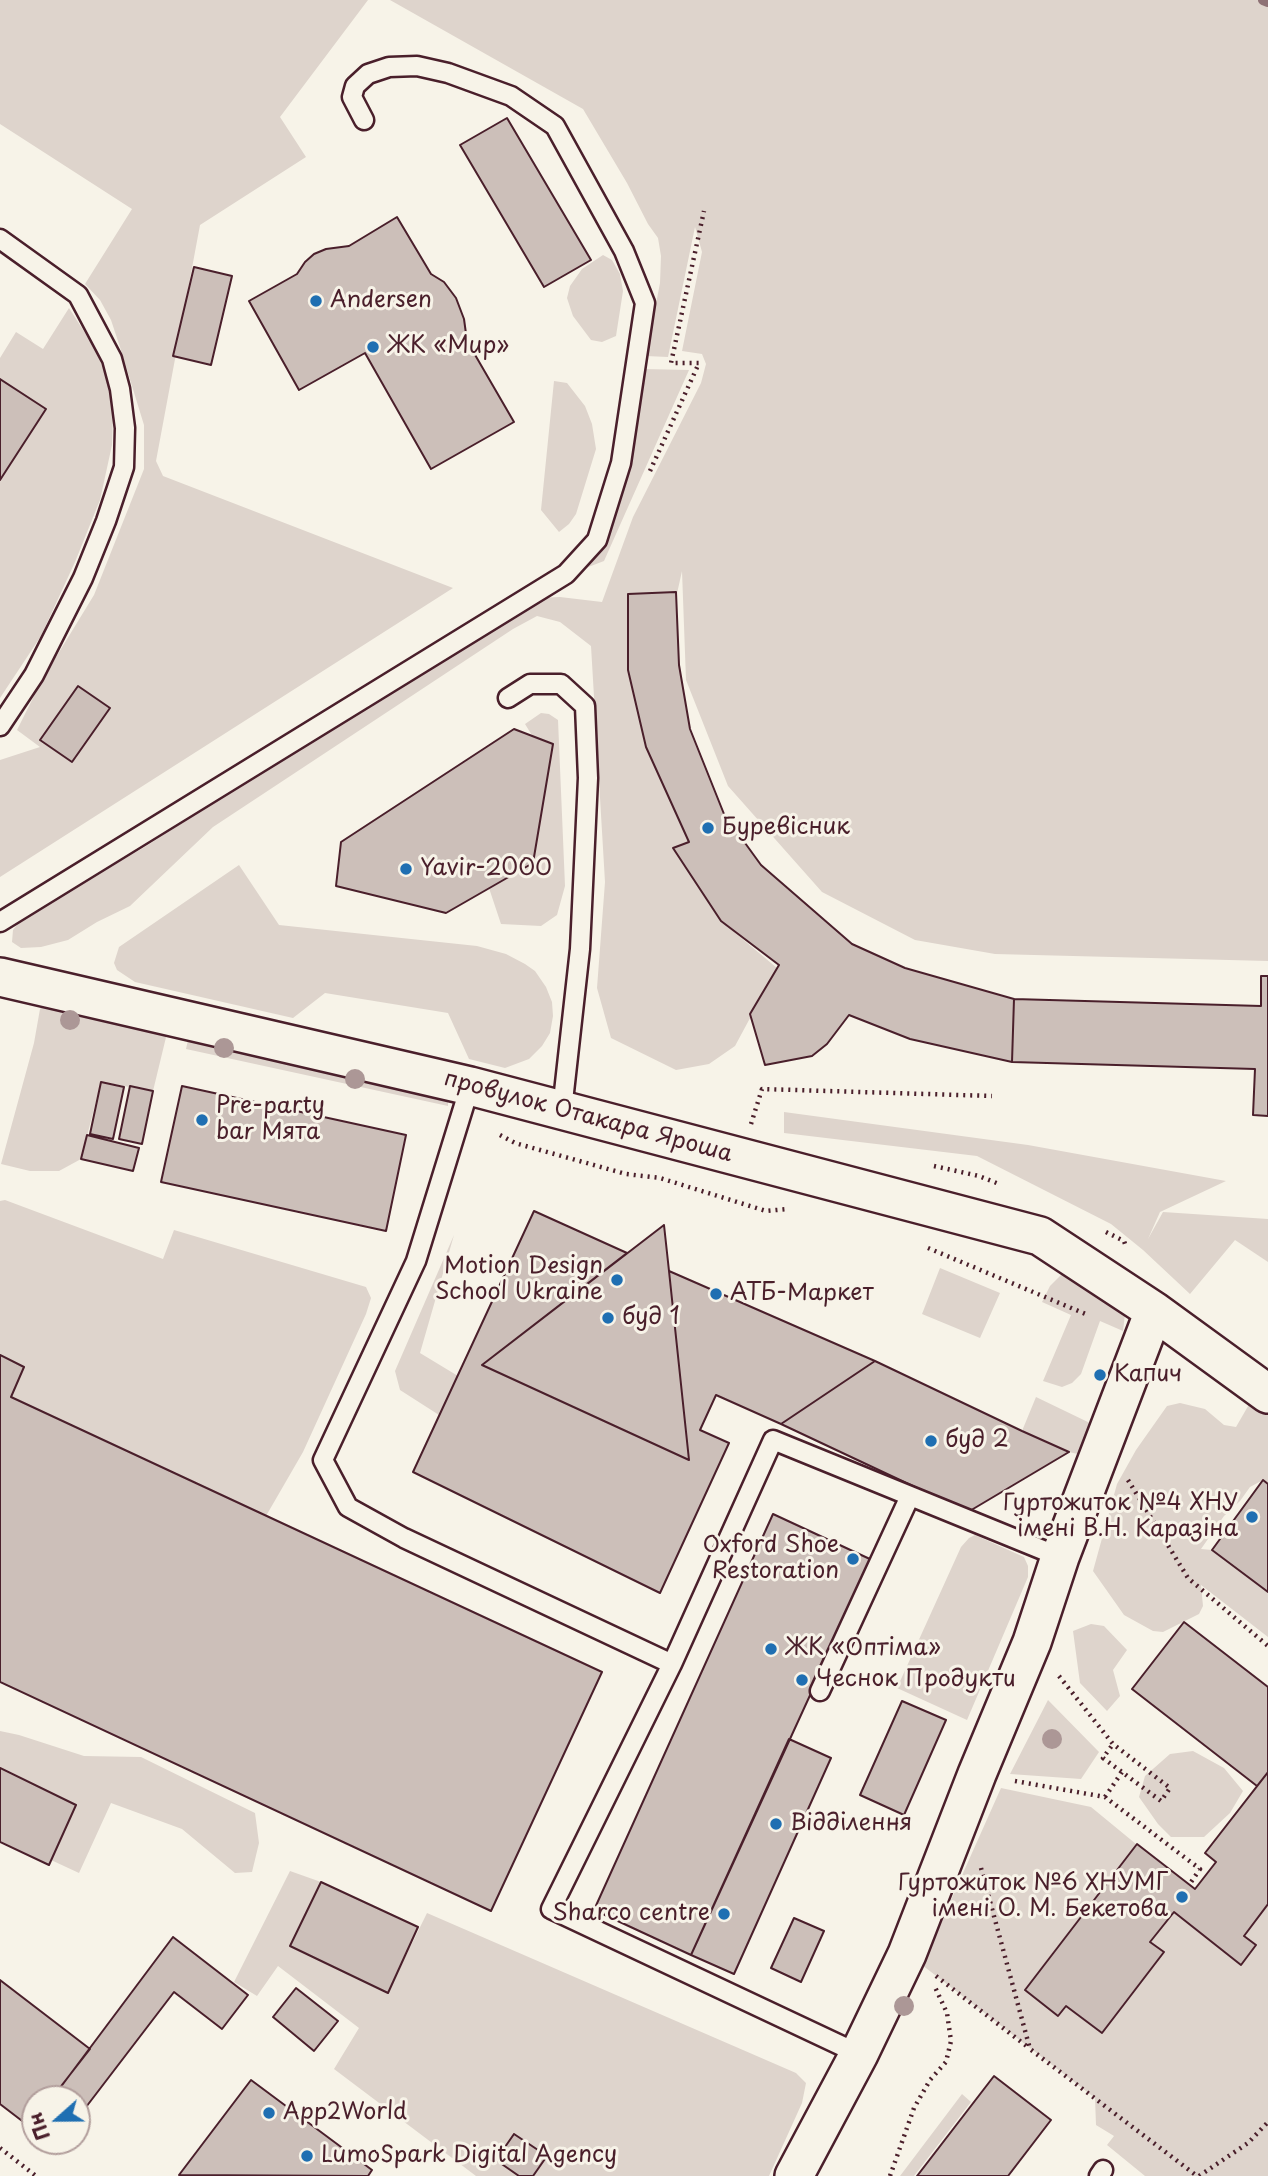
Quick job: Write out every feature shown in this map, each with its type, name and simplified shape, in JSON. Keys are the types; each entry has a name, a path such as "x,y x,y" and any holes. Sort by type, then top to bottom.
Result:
{"street":[{"name":"провулок Отакара Яроша","path":"0,978 467,1100 562,1110 1040,1236 1154,1311 1268,1394"},
{"path":"795,2176 859,2054 916,1961 977,1774 1032,1642 1103,1439 1154,1311"}],"lane":[{"path":"0,922 566,574 597,540 621,463 645,303 624,251 555,126 511,96 448,73 417,66 389,67 368,74 355,86 352,97 364,120"},
{"path":"0,239 78,295 112,359 120,389 125,428 124,467 88,566 34,675 0,726"},
{"path":"508,698 530,684 561,684 585,706 588,778 580,948 562,1110"},
{"path":"467,1100 416,1261 323,1460 348,1507 404,1538 672,1664"},
{"path":"859,2054 551,1909 672,1664 773,1440 1060,1557"},
{"path":"820,1691 909,1496"}],"path":[{"path":"750,1128 762,1089 992,1096"},
{"path":"467,1100 515,1143 626,1174 660,1178 766,1211 790,1209"},
{"path":"924,1246 1091,1316"},
{"path":"1103,1439 1188,1578 1268,1646"},
{"path":"1032,1642 1113,1744 1170,1788 1161,1801 1103,1758 1113,1744"},
{"path":"1105,1797 1122,1772"},
{"path":"977,1774 1105,1797 1200,1869 1189,1885"},
{"path":"979,1860 1030,2049"},
{"path":"916,1961 1198,2176 1248,2143 1268,2122"},
{"path":"890,2176 914,2108 930,2080 946,2062 951,2041 947,2013 916,1961"},
{"path":"0,2148 36,2176"}],"shaded area":[{"path":"0,0 368,0 280,117 306,157 200,225 156,461 163,476 453,588 0,877 0,760 40,747 17,730 42,680 94,595 144,469 144,425 111,320 100,300 85,284 132,209 0,124"},
{"path":"390,0 1268,0 1268,961 995,954 915,940 822,892 728,786 686,680 682,571 676,598 628,594 628,670 646,747 689,842 674,849 721,921 777,968 735,1046 709,1064 676,1070 611,1038 597,988 605,882 591,646 560,622 537,616 513,629 213,827 130,906 68,940 41,947 21,948 12,942 13,930 22,918 143,848 538,598 560,597 602,602 633,517 701,383 706,364 702,354 682,351 702,252 695,227 668,357 646,356 660,283 661,256 658,238 583,109"},
{"path":"603,255 612,260 620,274 623,291 616,336 602,342 591,340 573,316 567,298 570,286 582,269"},
{"path":"69,308 96,350 107,380 113,414 112,445 100,500 75,562 41,636 0,698 0,358 16,332 43,349"},
{"path":"643,369 689,370 604,561 570,574 598,552"},
{"path":"554,381 567,383 585,406 592,424 596,449 576,514 559,532 541,510"},
{"path":"541,713 549,714 558,720 565,886 557,915 541,926 501,924 489,888 533,863 553,745 533,737 525,724"},
{"path":"239,865 279,925 477,946 506,954 525,964 535,971 552,1002 550,1033 529,1059 505,1068 469,1059 448,1013 325,993 293,1018 135,982 117,970 114,963 119,947"},
{"path":"44,1004 168,1029 153,1091 101,1082 81,1159 59,1171 30,1171 1,1164 34,1043 40,1009"},
{"path":"190,1031 448,1097 448,1106 186,1049"},
{"path":"784,1112 1028,1145 1226,1181 1160,1212 1148,1239 1163,1212 1268,1219 1268,1262 1235,1240 1190,1294 1111,1224 977,1156 784,1133"},
{"path":"5,1200 163,1259 174,1230 366,1287 371,1298 366,1314 303,1452 266,1516 11,1397 24,1367 0,1355 0,1201"},
{"path":"454,1235 420,1353 458,1376 439,1415 400,1390 395,1371"},
{"path":"940,1268 1000,1293 980,1338 922,1314"},
{"path":"1066,1270 1125,1314 1123,1331 1100,1321 1081,1374 1072,1383 1062,1387 1043,1381 1071,1315 1042,1302 1050,1286"},
{"path":"1036,1397 1092,1424 1082,1455 1022,1431"},
{"path":"1251,1401 1268,1403 1268,1483 1263,1480 1250,1487 1224,1516 1201,1549 1212,1550 1268,1592 1268,1637 1201,1585 1203,1606 1199,1614 1163,1632 1153,1631 1124,1615 1093,1571 1117,1484 1136,1450 1167,1406 1180,1403 1205,1409 1224,1425 1236,1427"},
{"path":"975,1535 1024,1557 1028,1566 1028,1577 967,1720 897,1688 961,1547"},
{"path":"1091,1624 1104,1626 1127,1650 1113,1670 1120,1696 1107,1711 1080,1683 1073,1631"},
{"path":"1048,1700 1099,1752 1081,1779 1010,1774"},
{"path":"0,1731 84,1756 141,1757 255,1813 259,1843 252,1872 235,1873 182,1829 111,1803 79,1873 51,1860 76,1805 0,1768"},
{"path":"1193,1751 1224,1768 1243,1791 1230,1813 1204,1837 1171,1837 1139,1797 1145,1776 1170,1754"},
{"path":"1001,1788 1091,1807 1136,1844 1025,1989 1058,2015 1066,2006 1163,1952 1150,1942 1174,1912 1241,1965 1256,1945 1244,1936 1268,1904 1268,2176 1145,2176 1107,2145 1114,2136 1096,2125 1095,2098 922,1965"},
{"path":"290,1871 321,1882 295,1949 388,1992 427,1913 796,2073 806,2083 802,2103 769,2176 476,2176 334,2069 359,2028 278,1966 257,1996 234,1982"},
{"path":"962,2094 971,2102 914,2176 900,2176"}],"building":[{"path":"507,118 591,260 544,287 460,145"},
{"name":"ЖК «Мир»","path":"397,217 431,274 444,282 456,298 464,319 467,341 514,422 431,469 365,353 299,390 249,301 297,274 314,254 326,249 349,246"},
{"path":"194,267 232,276 211,365 173,356"},
{"path":"0,379 46,409 0,480"},
{"name":"Буревісник","path":"676,592 679,665 690,729 724,814 761,865 852,944 905,968 1014,999 1012,1062 910,1039 849,1015 827,1044 812,1056 765,1065 750,1014 779,965 721,921 673,848 689,842 646,747 628,670 628,594"},
{"path":"78,686 110,708 72,762 40,740"},
{"path":"514,729 553,744 533,863 446,913 336,886 341,842"},
{"path":"1261,976 1268,976 1268,1116 1253,1115 1255,1069 1012,1062 1014,999 1261,1006"},
{"path":"101,1082 124,1087 113,1139 90,1134"},
{"path":"130,1086 153,1091 142,1144 119,1139"},
{"path":"182,1086 406,1135 386,1231 161,1182"},
{"path":"87,1135 139,1148 133,1171 81,1159"},
{"path":"534,1211 627,1253 482,1365 689,1460 669,1271 875,1361 781,1424 716,1395 700,1430 729,1443 660,1593 413,1472"},
{"name":"буд 1","path":"664,1225 669,1271 689,1460 482,1365"},
{"path":"0,1355 24,1367 11,1397 602,1672 491,1911 0,1682"},
{"name":"буд 2","path":"875,1361 1069,1452 968,1512 781,1424"},
{"name":"Гуртожиток №4 ХНУ імені В.Н. Каразіна","path":"1263,1480 1268,1484 1268,1592 1212,1550"},
{"name":"ЖК «Оптіма»","path":"773,1514 872,1560 691,1955 594,1910"},
{"path":"1184,1622 1268,1687 1268,1772 1257,1786 1132,1689"},
{"path":"902,1701 946,1720 904,1815 860,1795"},
{"path":"789,1739 831,1758 734,1974 691,1955"},
{"path":"0,1768 76,1805 49,1865 0,1842"},
{"name":"Гуртожиток №6 ХНУМГ імені О. М. Бекетова","path":"1268,1772 1268,1904 1244,1936 1256,1945 1241,1965 1174,1912 1150,1942 1164,1952 1102,2033 1066,2006 1058,2016 1025,1990 1137,1844 1195,1889 1216,1862 1205,1853"},
{"path":"321,1882 418,1927 388,1993 290,1946"},
{"path":"794,1918 824,1931 801,1982 771,1968"},
{"path":"173,1937 248,1995 222,2029 174,1992 91,2101 91,2085 62,2085"},
{"path":"0,1980 90,2049 62,2085 21,2085 21,2120 0,2104"},
{"path":"296,1988 338,2021 314,2051 273,2017"},
{"path":"994,2076 1051,2120 1008,2176 917,2176"},
{"path":"251,2080 372,2170 368,2176 179,2175"},
{"path":"514,2134 547,2156 533,2176 519,2176 496,2160"}],"waterway":[{"path":"1263,0 1268,2"}],"place":[{"name":"Andersen","path":"316,301"},
{"name":"ЖК «Мир»","path":"373,347"},
{"name":"Буревісник","path":"708,828"},
{"name":"Yavir-2000","path":"406,869"},
{"name":"Pre-party bar Мята","path":"202,1120"},
{"name":"Motion Design School Ukraine","path":"617,1280"},
{"name":"АТБ-Маркет","path":"716,1294"},
{"name":"буд 1","path":"608,1318"},
{"name":"Капич","path":"1100,1375"},
{"name":"буд 2","path":"931,1441"},
{"name":"Гуртожиток №4 ХНУ імені В.Н. Каразіна","path":"1252,1517"},
{"name":"Oxford Shoe Restoration","path":"853,1559"},
{"name":"ЖК «Оптіма»","path":"771,1649"},
{"name":"Чеснок Продукти","path":"802,1680"},
{"name":"Відділення","path":"776,1824"},
{"name":"Гуртожиток №6 ХНУМГ імені О. М. Бекетова","path":"1182,1897"},
{"name":"Sharco centre","path":"724,1914"},
{"name":"App2World","path":"269,2113"},
{"name":"LumoSpark Digital Agency","path":"307,2156"}]}
